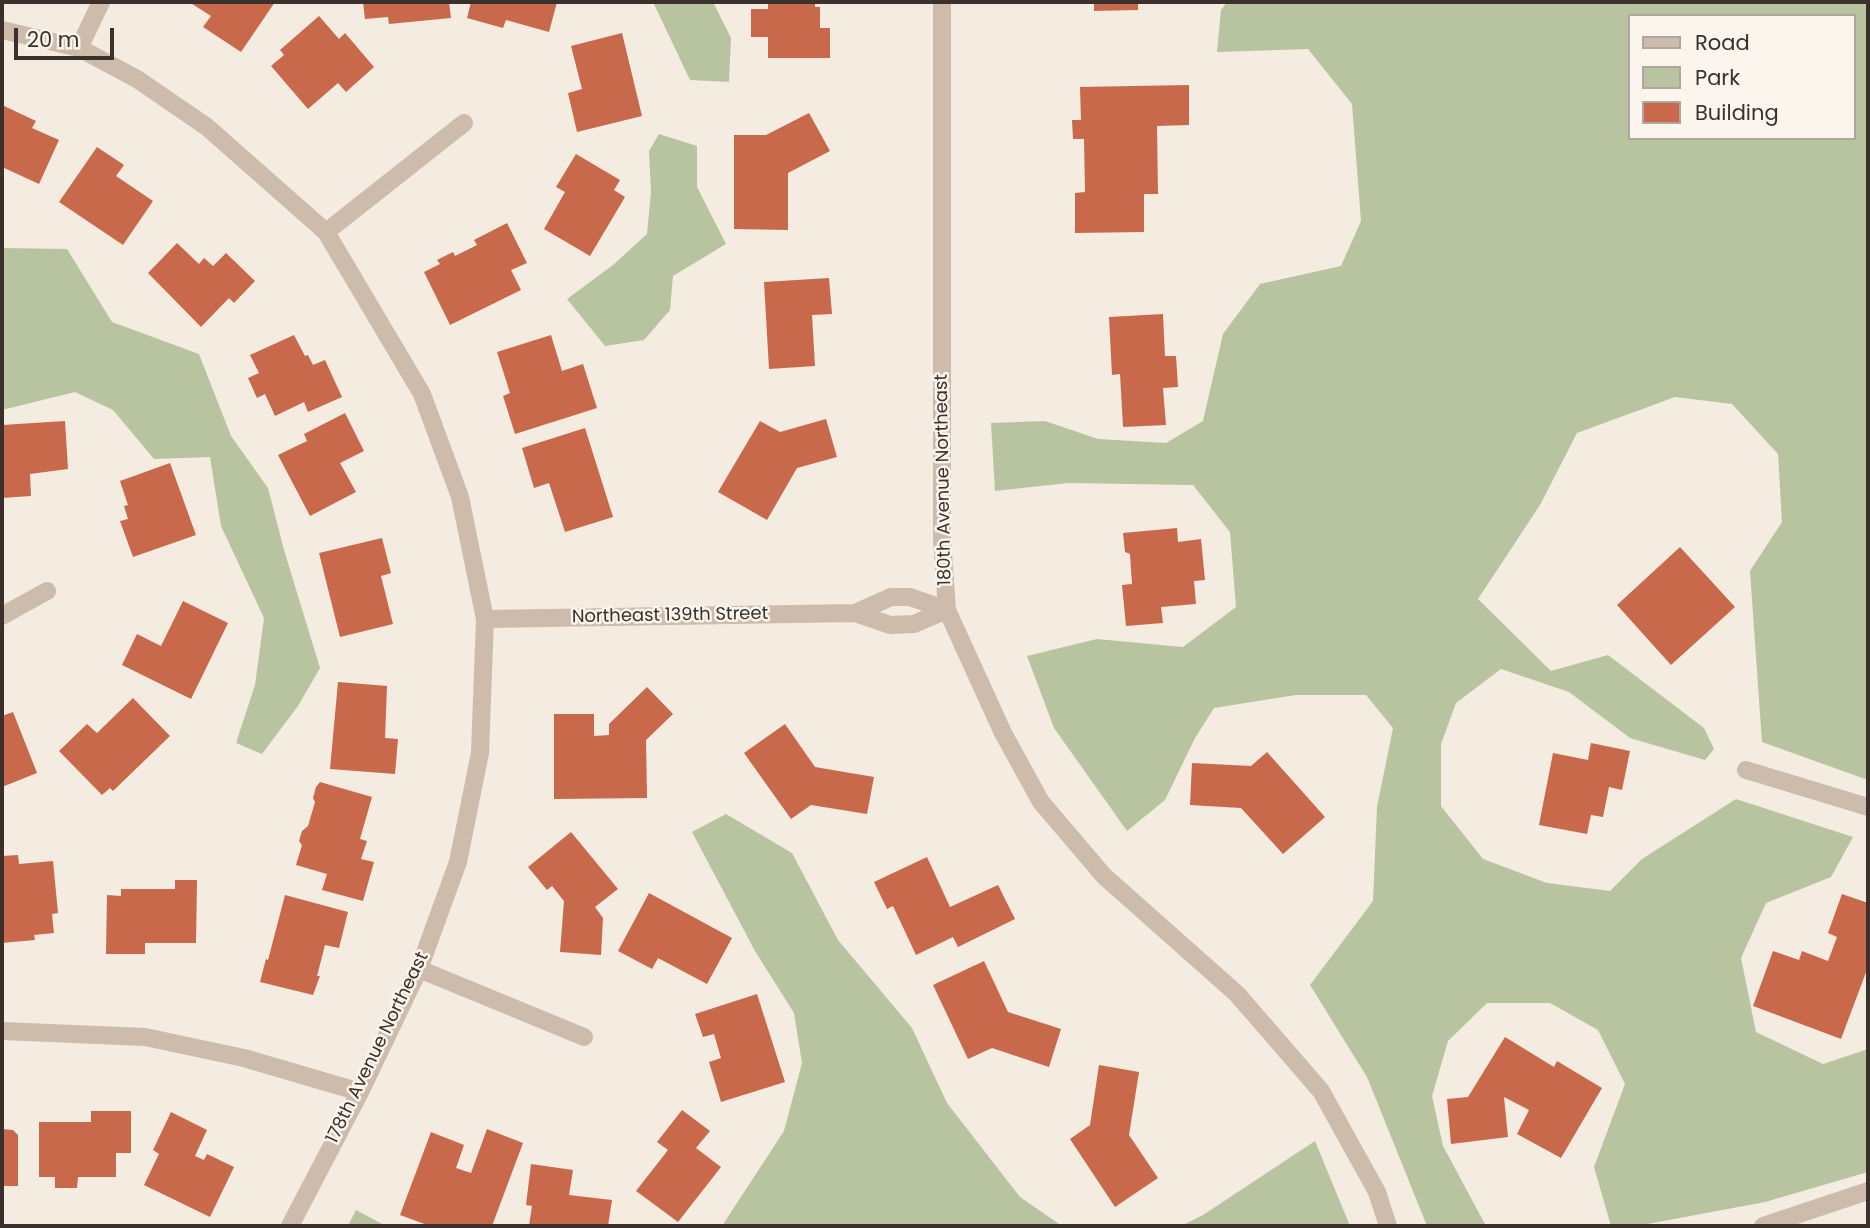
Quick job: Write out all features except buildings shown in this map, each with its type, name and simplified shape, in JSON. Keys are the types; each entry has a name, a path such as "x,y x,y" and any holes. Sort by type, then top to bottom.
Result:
{"street":[{"path":"79,48 101,2"},
{"name":"180th Avenue Northeast","path":"942,2 942,539 947,610 1003,733 1041,802 1104,876 1237,994 1321,1091 1377,1192 1388,1226"},
{"name":"178th Avenue Northeast","path":"2,30 79,48 137,79 207,127 326,232 422,394 460,497 485,619 480,753 458,862 419,969 360,1092 290,1226"},
{"path":"326,232 464,123"},
{"path":"2,616 47,591"},
{"name":"Northeast 139th Street","path":"855,613 891,597 910,597 947,610"},
{"name":"Northeast 139th Street","path":"485,619 855,613 890,625 914,624 947,610"},
{"path":"1746,770 1868,807"},
{"path":"419,969 584,1037"},
{"path":"2,1031 145,1037 244,1058 360,1092"},
{"path":"1763,1226 1868,1191"}],"green space":[{"path":"653,2 713,2 731,38 729,82 690,80"},
{"path":"1227,2 1868,2 1868,780 1762,742 1750,571 1782,522 1778,454 1732,404 1675,397 1577,433 1540,505 1478,599 1551,671 1608,655 1704,728 1714,749 1705,760 1630,738 1569,692 1501,669 1456,703 1441,744 1441,806 1483,859 1547,883 1610,891 1642,859 1736,799 1853,837 1831,877 1766,903 1741,958 1756,1032 1823,1064 1868,1049 1868,1172 1765,1202 1637,1226 1611,1226 1594,1167 1625,1084 1598,1030 1550,1003 1487,1003 1448,1041 1432,1096 1443,1146 1486,1226 1427,1226 1367,1077 1310,985 1373,901 1377,807 1393,728 1366,695 1296,695 1214,708 1195,738 1165,800 1127,831 1054,728 1027,656 1097,639 1183,647 1236,607 1230,532 1193,485 1068,483 995,491 991,423 1045,421 1098,439 1166,443 1203,421 1223,334 1260,284 1341,266 1361,221 1352,104 1308,49 1217,52 1221,10"},
{"path":"659,134 697,146 697,187 726,244 673,276 670,310 644,340 605,346 567,299 613,265 647,234 651,192 649,151"},
{"path":"2,248 67,249 112,322 199,354 231,436 268,488 320,668 298,706 262,754 236,743 255,685 264,618 221,526 210,457 154,459 113,410 75,392 2,410"},
{"path":"726,814 792,853 838,940 912,1028 947,1103 1020,1197 1062,1226 722,1226 784,1131 802,1063 794,1013 755,951 692,832"},
{"path":"1315,1141 1350,1226 1181,1226 1203,1215"},
{"path":"356,1210 386,1226 348,1226"}]}
